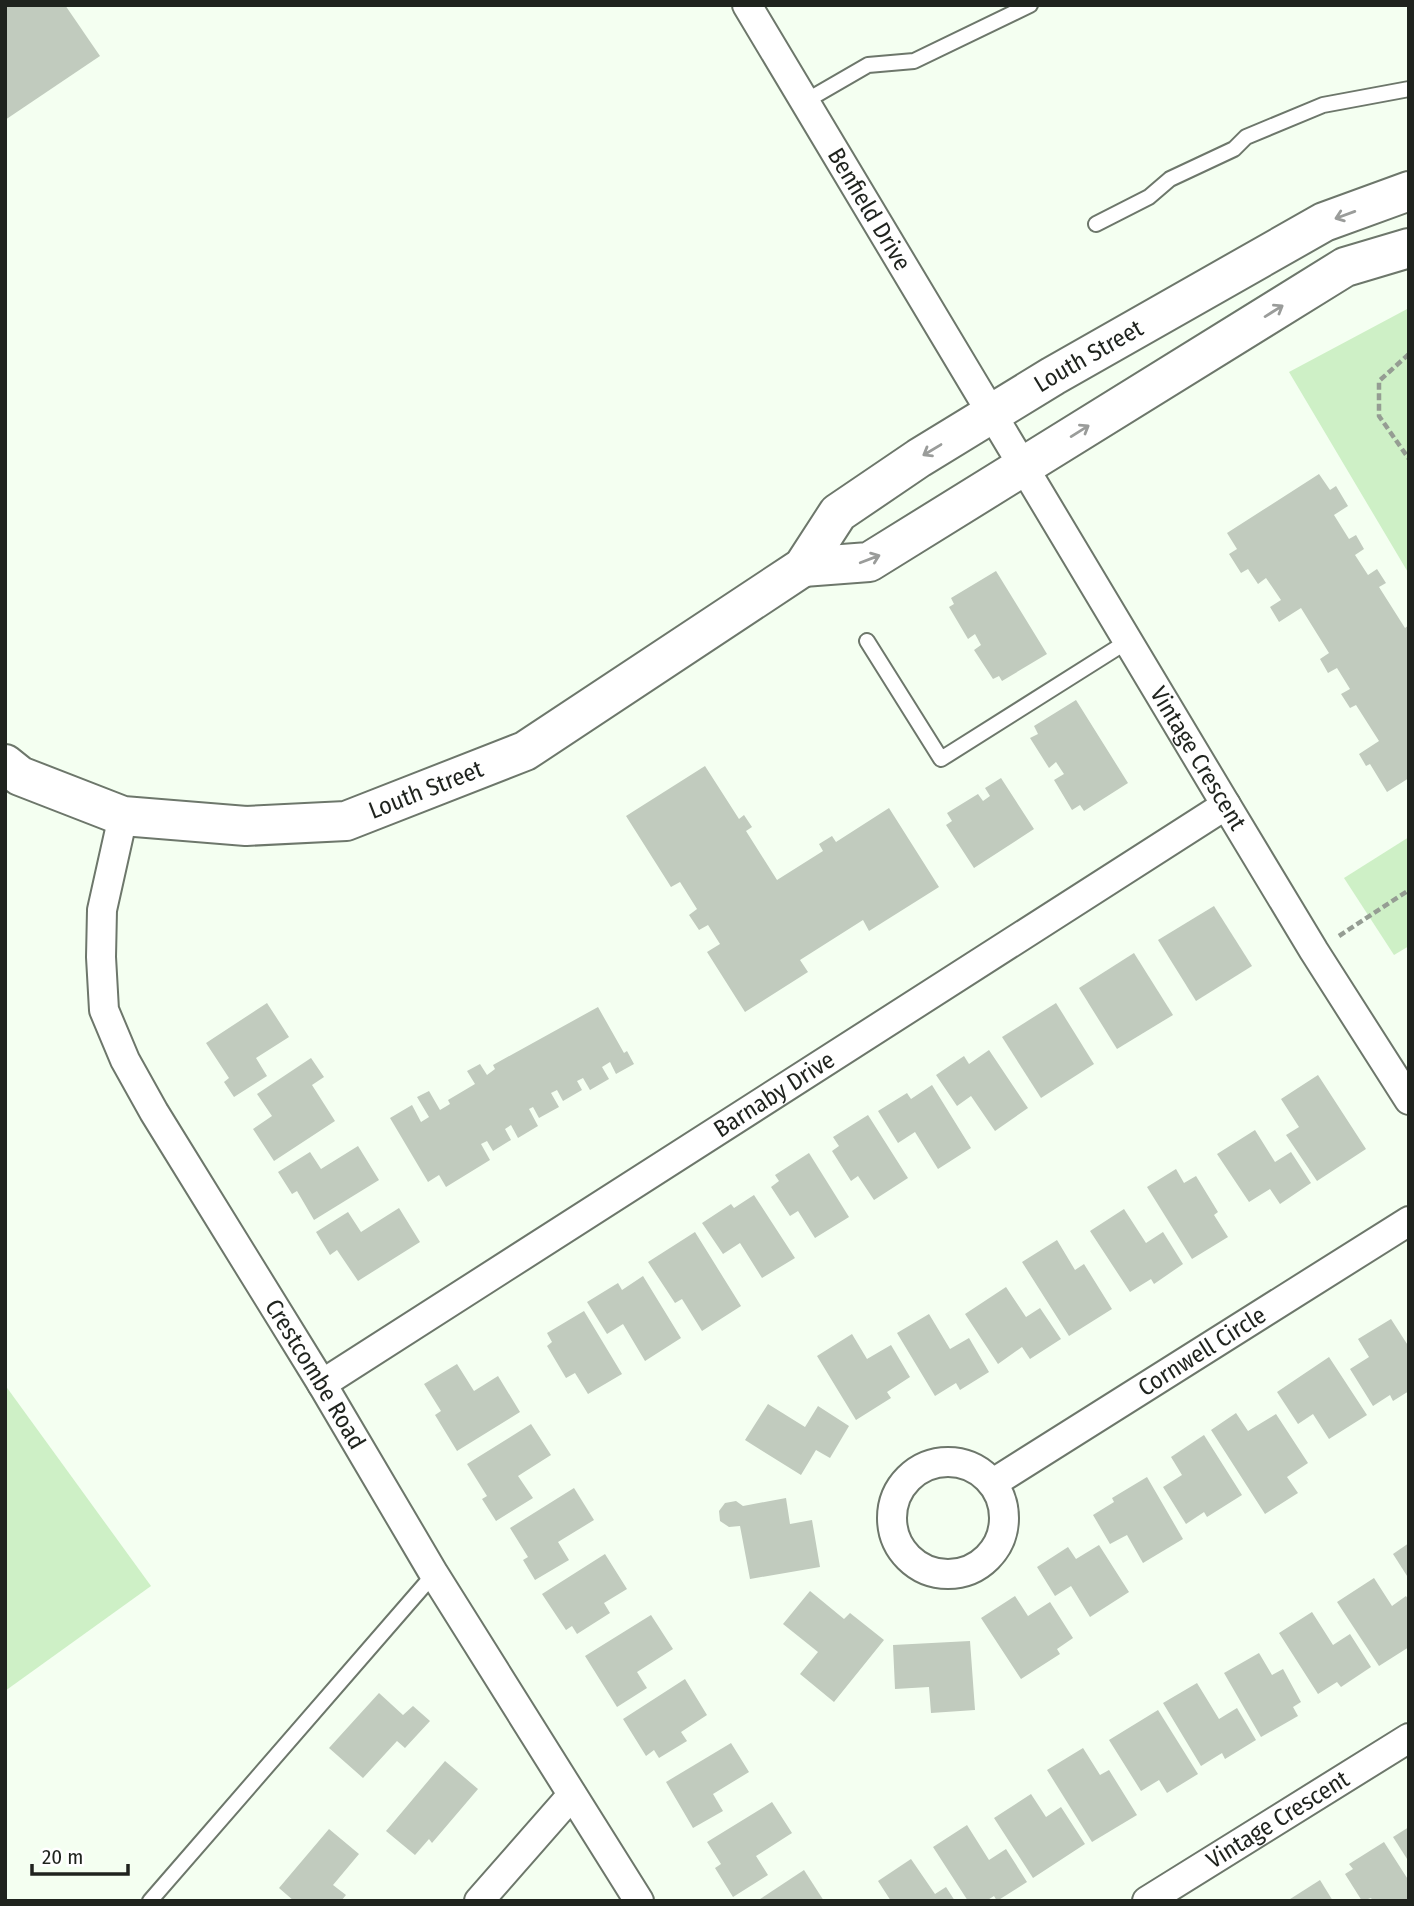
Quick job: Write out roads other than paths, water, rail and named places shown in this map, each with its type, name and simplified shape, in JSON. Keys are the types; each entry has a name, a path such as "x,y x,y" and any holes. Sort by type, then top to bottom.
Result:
{"main road":[{"name":"Louth Street","path":"5,764 20,776 123,816 246,826 346,821 525,751 803,567 838,513 919,458 1053,376 1324,222 1409,191"},
{"name":"Louth Street","path":"803,567 869,562 1345,267 1409,248"}],"street":[{"name":"Benfield Drive","path":"747,5 990,415"},
{"name":"Vintage Crescent","path":"990,415 1314,951 1409,1100"},
{"name":"Barnaby Drive","path":"323,1384 1226,805"},
{"name":"Crestcombe Road","path":"123,816 102,910 101,957 104,1010 125,1060 154,1112 323,1384 434,1574 639,1901"},
{"name":"Cornwell Circle","path":"993,1483 1409,1220"},
{"path":"941,1461 959,1462 976,1468 993,1483 1001,1495 1005,1514 1003,1534 994,1551 980,1565 962,1573 942,1574 923,1569 907,1557 897,1542 892,1525 892,1508 898,1490 909,1477 924,1466 941,1461"},
{"name":"Vintage Crescent","path":"1147,1901 1409,1738"},
{"path":"479,1901 572,1795"}],"lane":[{"path":"804,102 868,65 914,61 1030,5"},
{"path":"1096,224 1149,197 1170,178 1234,149 1246,137 1323,105 1409,89"},
{"path":"867,641 941,759 1128,640"},
{"path":"150,1901 434,1574"}]}
